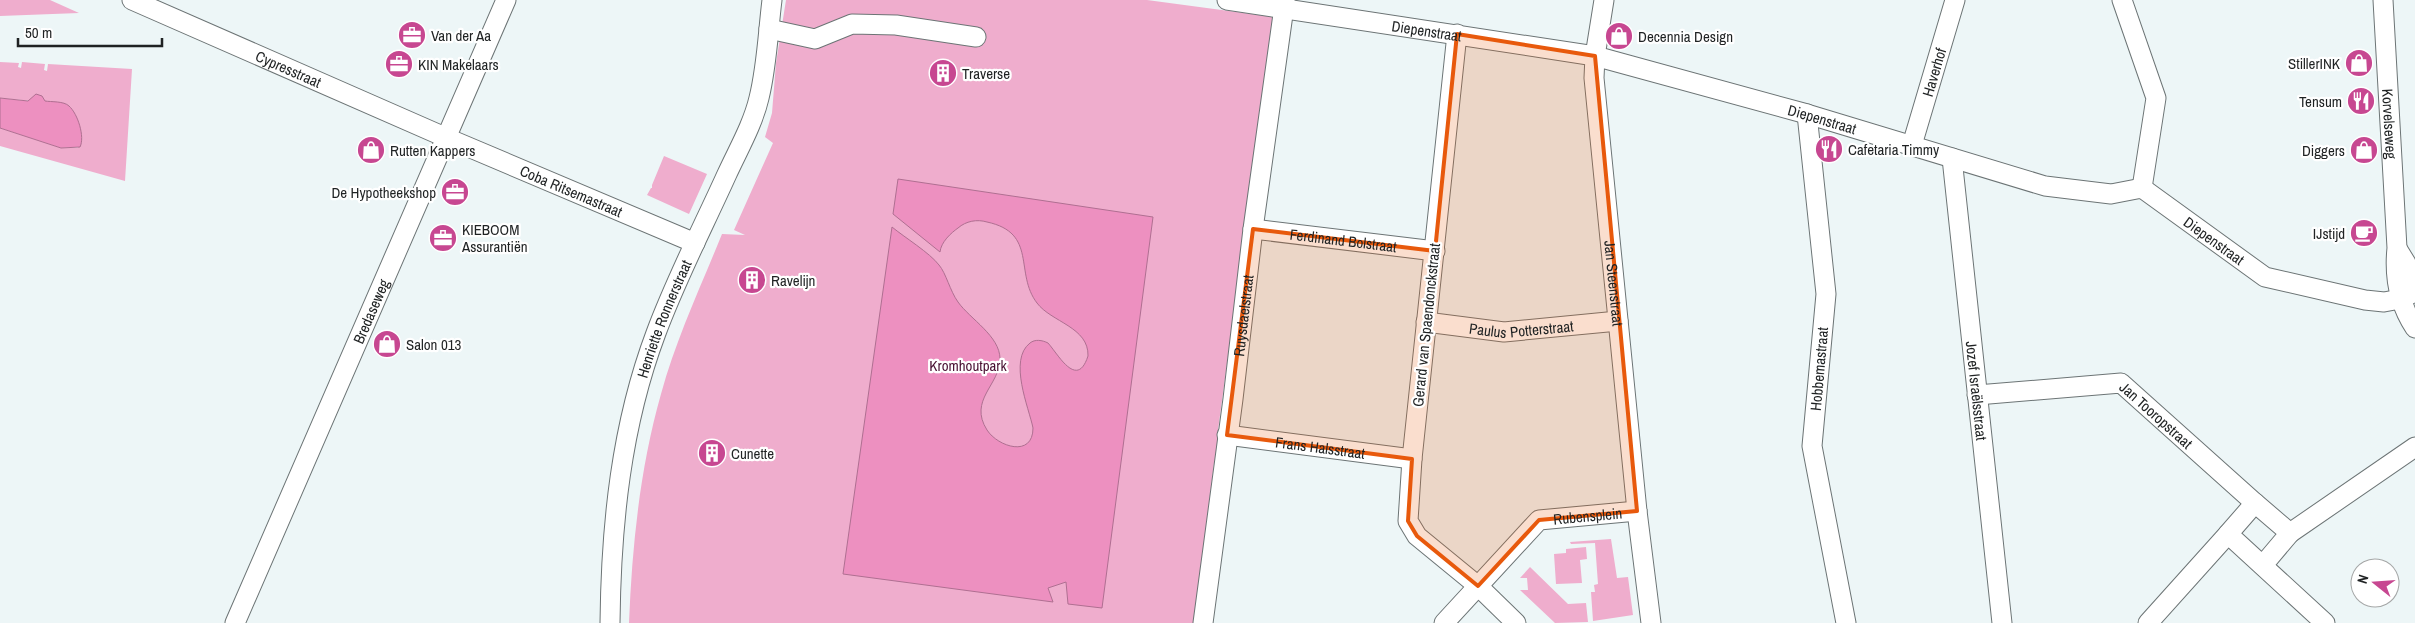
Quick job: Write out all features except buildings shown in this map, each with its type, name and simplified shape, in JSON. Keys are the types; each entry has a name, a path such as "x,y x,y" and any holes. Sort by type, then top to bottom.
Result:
{"street":[{"name":"Cypresstraat","path":"132,0 447,138"},
{"name":"Bredaseweg","path":"235,623 506,0"},
{"name":"Henriette Ronnerstraat","path":"610,623 611,561 618,481 632,414 656,334 695,243 749,128 759,98 772,0"},
{"name":"Diepenstraat","path":"1226,0 1284,4 1595,56 1807,114 2045,186 2111,194 2142,188 2266,277 2366,300 2384,302 2410,294"},
{"name":"Jan Steenstraat","path":"1604,0 1595,56 1594,78 1637,511"},
{"name":"Haverhof","path":"1912,145 1955,0"},
{"path":"2122,0 2156,98 2142,188"},
{"name":"Korvelseweg","path":"2383,0 2397,248 2395,265 2410,294 2415,328"},
{"name":"Ruysdaelstraat","path":"1203,623 1253,229 1284,4"},
{"path":"769,29 815,38 852,24 896,24 976,37"},
{"name":"Gerard van Spaendonckstraat","path":"1457,34 1412,459 1408,521 1417,536 1478,586"},
{"name":"Hobbemastraat","path":"1807,114 1826,294 1812,446 1846,623"},
{"name":"Coba Ritsemastraat","path":"447,138 695,243"},
{"name":"Jozef Israëlsstraat","path":"1952,158 2002,623"},
{"name":"Ferdinand Bolstraat","path":"1253,229 1434,251"},
{"name":"Paulus Potterstraat","path":"1426,322 1504,332 1618,321"},
{"name":"Jan Tooropstraat","path":"1977,395 2121,383 2290,533"},
{"name":"Frans Halsstraat","path":"1227,435 1412,459"},
{"path":"2263,564 2290,533 2415,447"},
{"path":"2148,623 2255,502"},
{"name":"Rubensplein","path":"1444,623 1539,520 1637,511 1651,623"},
{"path":"2228,534 2326,623"},
{"path":"1478,586 1516,623"}],"highlighted area":[{"path":"1457,34 1595,56 1637,511 1539,520 1478,586 1417,536 1408,521 1412,459 1227,435 1253,229 1435,251"}],"green space":[{"path":"0,0 50,0 79,13 0,16"},
{"name":"Kromhoutpark","path":"786,0 1147,0 1274,17 1218,430 1217,439 1220,440 1217,463 1214,463 1209,504 1212,504 1207,519 1197,623 629,623 638,507 642,479 661,394 689,313 722,234 745,235 734,230 773,143 765,137 772,113 776,63"},
{"path":"0,62 19,63 18,67 21,68 22,62 45,64 44,70 47,71 48,64 132,69 125,181 0,146 0,128 61,148 78,148 66,104 0,98"},
{"path":"664,156 707,174 689,214 647,195 652,188"},
{"path":"1611,539 1617,578 1628,577 1633,615 1593,621 1591,592 1595,592 1594,585 1598,584 1595,543 1571,544 1570,542"},
{"path":"1586,547 1587,559 1580,560 1582,583 1556,584 1554,554 1566,553 1566,549"},
{"path":"1530,567 1568,604 1586,603 1588,622 1555,623 1520,590 1528,590 1527,578 1520,578"}],"shaded area":[{"path":"36,94 42,96 45,101 64,103 69,106 78,120 82,138 80,147 61,148 0,128 0,98 28,101"},
{"path":"898,179 1153,217 1102,608 1068,604 1066,582 1048,588 1053,602 843,574 892,227 935,260 958,302 990,335 999,351 999,368 986,393 981,410 982,419 987,430 999,441 1014,447 1027,443 1031,437 1033,428 1024,397 1020,372 1024,351 1030,343 1039,340 1048,343 1062,361 1073,370 1079,370 1084,366 1088,356 1087,346 1076,331 1043,310 1037,303 1030,291 1019,245 1013,235 1003,227 987,222 972,221 964,224 949,235 944,241 940,252 893,214"}],"place":[{"name":"Van der Aa","path":"412,35"},
{"name":"Decennia Design","path":"1619,36"},
{"name":"StillerINK","path":"2359,63"},
{"name":"KIN Makelaars","path":"399,64"},
{"name":"Traverse","path":"943,73"},
{"name":"Tensum","path":"2361,101"},
{"name":"Cafetaria Timmy","path":"1829,149"},
{"name":"Rutten Kappers","path":"371,150"},
{"name":"Diggers","path":"2364,150"},
{"name":"De Hypotheekshop","path":"455,192"},
{"name":"IJstijd","path":"2364,233"},
{"name":"KIEBOOM Assurantiën","path":"443,238"},
{"name":"Ravelijn","path":"752,280"},
{"name":"Salon 013","path":"387,344"},
{"name":"Cunette","path":"712,453"}]}
